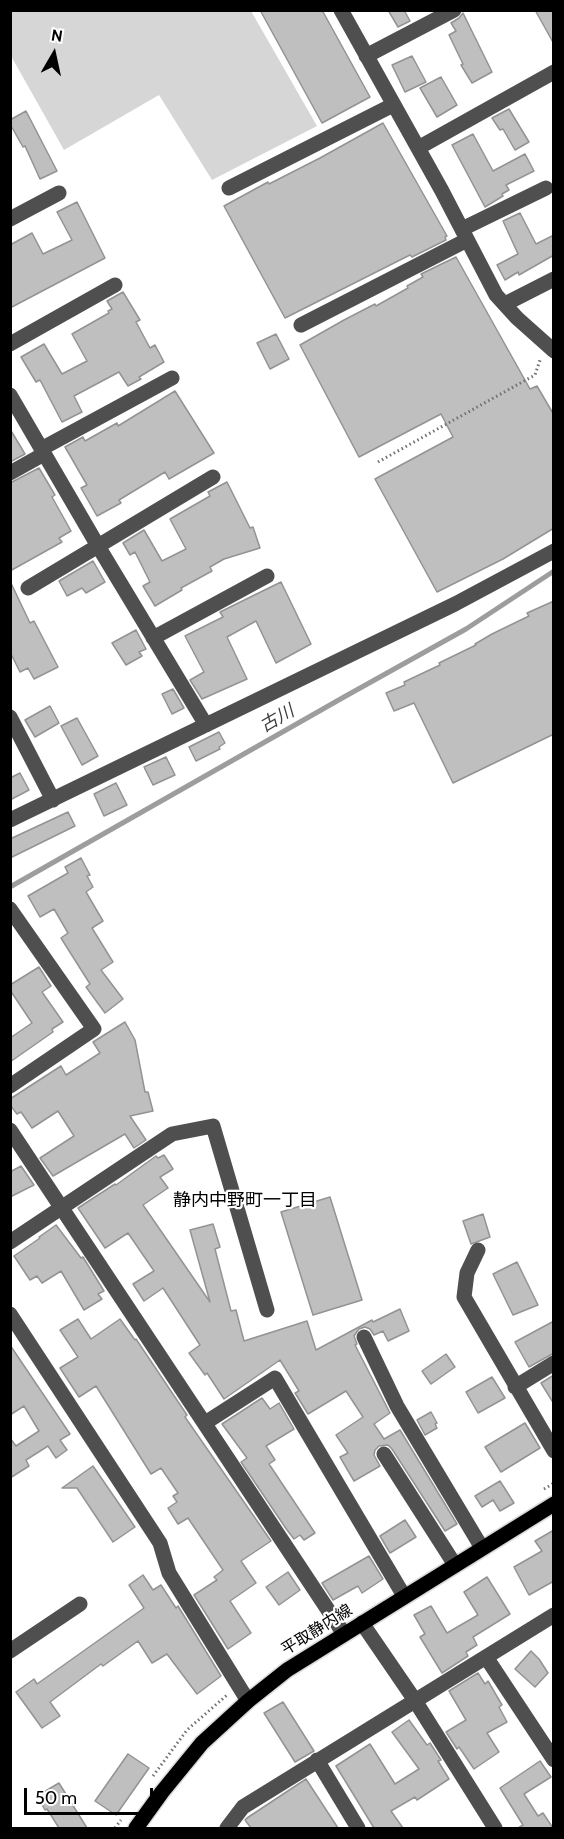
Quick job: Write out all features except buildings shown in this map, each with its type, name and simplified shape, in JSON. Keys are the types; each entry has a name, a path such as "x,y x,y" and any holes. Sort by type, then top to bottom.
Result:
{"main road":[{"name":"平取静内線","path":"136,1828 202,1743 248,1701 287,1670 554,1504"}],"street":[{"path":"341,10 496,295 549,348"},
{"path":"366,56 454,10"},
{"path":"418,148 554,72"},
{"path":"229,188 393,105"},
{"path":"301,325 546,189"},
{"path":"10,219 59,193"},
{"path":"505,304 554,279"},
{"path":"10,344 116,285"},
{"path":"10,473 172,378"},
{"path":"10,396 206,725"},
{"path":"28,588 213,477"},
{"path":"10,820 455,604 554,551"},
{"path":"153,639 267,576"},
{"path":"10,717 53,800"},
{"path":"10,909 94,1029 10,1086"},
{"path":"10,1242 172,1134 213,1126 267,1310"},
{"path":"10,1130 344,1634"},
{"path":"478,1250 467,1273 464,1297 554,1451"},
{"path":"10,1314 160,1543 169,1573 248,1701"},
{"path":"364,1337 397,1406 482,1548"},
{"path":"515,1386 554,1363"},
{"path":"205,1423 275,1378 404,1596"},
{"path":"384,1454 455,1565"},
{"path":"10,1651 80,1604"},
{"path":"226,1828 243,1806 554,1615"},
{"path":"362,1623 414,1699 495,1828"},
{"path":"486,1657 549,1741 554,1760"},
{"path":"317,1760 358,1828"}],"path":[{"path":"378,462 535,375 549,348"}],"shaded area":[{"path":"10,11 251,11 317,126 212,180 159,95 64,150 11,56"}],"waterway":[{"name":"古川","path":"10,887 466,629 554,571"}],"district":[{"name":"静内中野町一丁目","path":"245,1201"}]}
